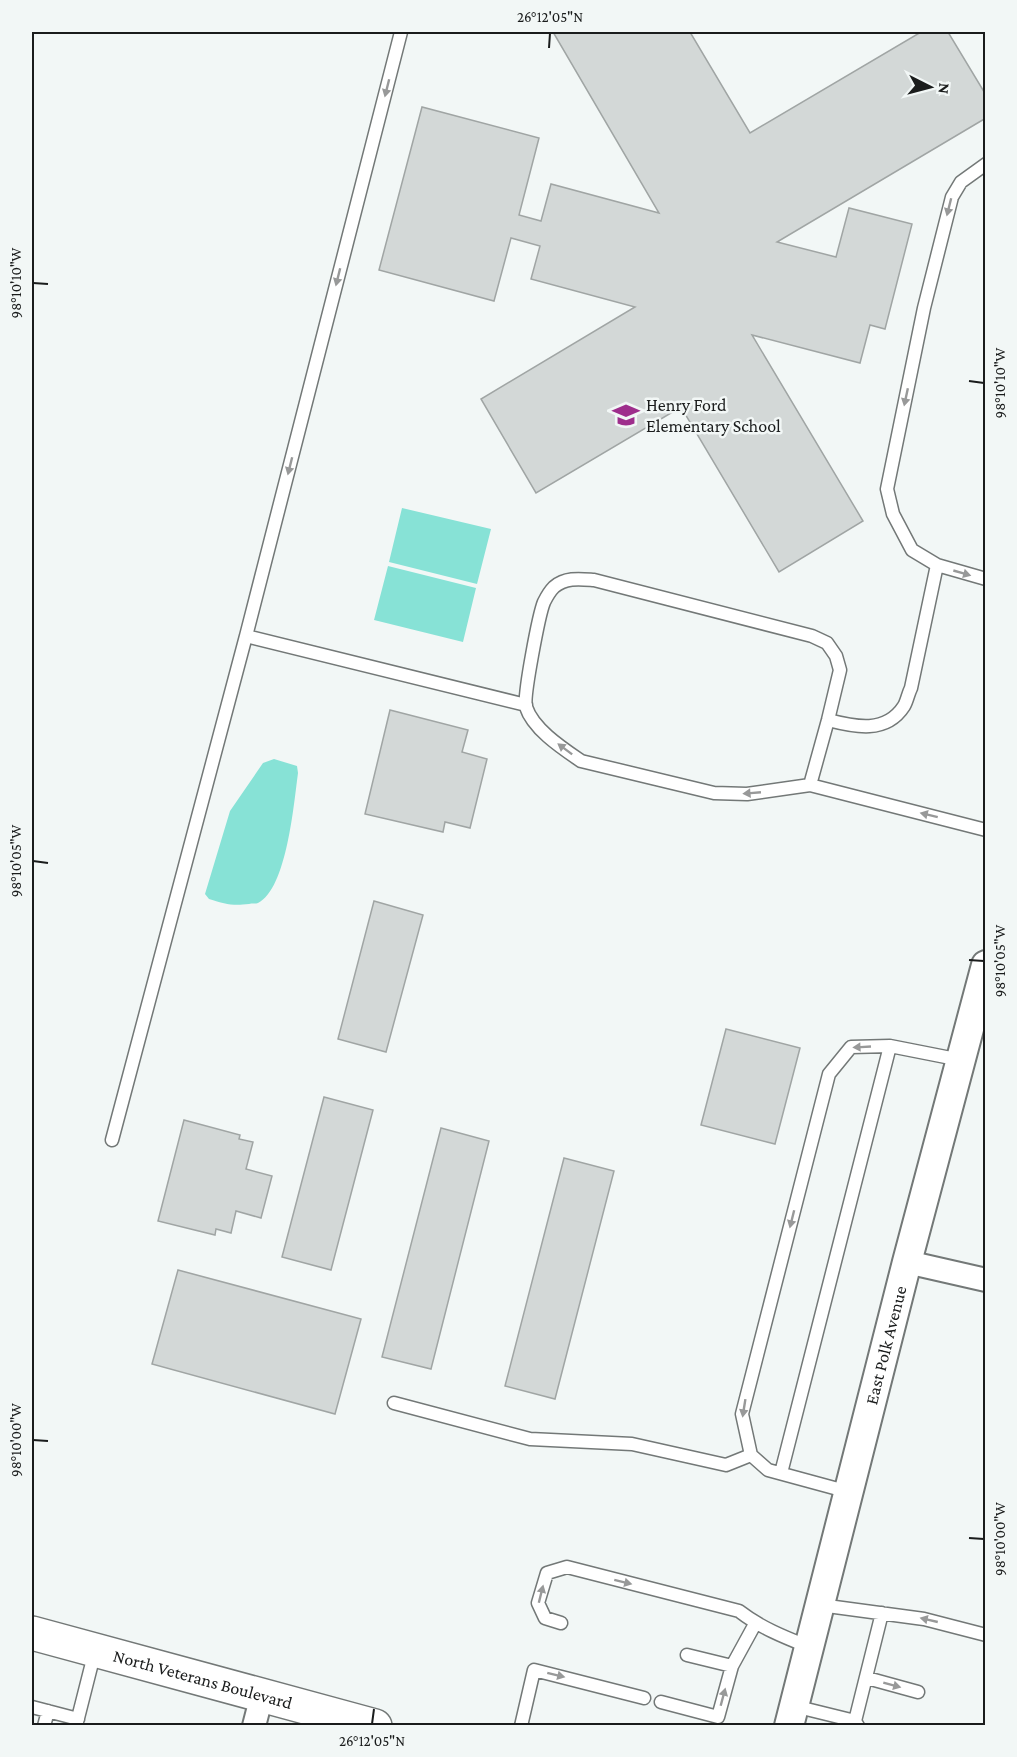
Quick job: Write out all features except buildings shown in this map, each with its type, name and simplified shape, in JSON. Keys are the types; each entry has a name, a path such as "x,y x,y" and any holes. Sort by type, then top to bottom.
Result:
{"main road":[{"name":"North Veterans Boulevard","path":"32,1633 95,1650 258,1710 375,1725"}],"street":[{"name":"East Polk Avenue","path":"792,1715 986,965"},
{"path":"908,1262 986,1280"}],"lane":[{"path":"112,1140 246,636 401,32"},
{"path":"986,164 961,182 952,197 924,309 887,489 893,514 912,550 937,566 986,579"},
{"path":"828,720 848,725 870,726 887,723 904,706 911,688 937,566"},
{"path":"810,785 840,670 836,656 827,644 812,636 594,580 569,579 554,587 544,602 534,641 526,705 538,727 581,761 714,793 747,794 810,785 986,830"},
{"path":"246,636 526,705"},
{"path":"849,1492 768,1470 752,1455 742,1414 829,1074 851,1047 890,1046 961,1060"},
{"path":"780,1473 890,1046"},
{"path":"394,1403 530,1439 632,1444 726,1465 752,1455"},
{"path":"561,1623 545,1618 538,1603 547,1573 567,1568 739,1611 756,1624 809,1647"},
{"path":"820,1605 924,1619 983,1637"},
{"path":"792,1715 857,1723 882,1613"},
{"path":"661,1702 718,1717 732,1666 756,1624"},
{"path":"32,1707 77,1722 95,1650"},
{"path":"687,1655 732,1666"},
{"path":"521,1725 534,1670 644,1698"},
{"path":"867,1678 918,1692"},
{"path":"44,1725 48,1711"}],"shaded area":[{"path":"402,508 491,529 477,584 389,562"},
{"path":"388,566 476,588 463,642 374,620"},
{"path":"274,759 297,766 298,773 287,844 276,881 268,895 257,903 233,905 209,899 205,894 230,811 263,763"}],"place":[{"name":"Henry Ford Elementary School","path":"626,415"}]}
